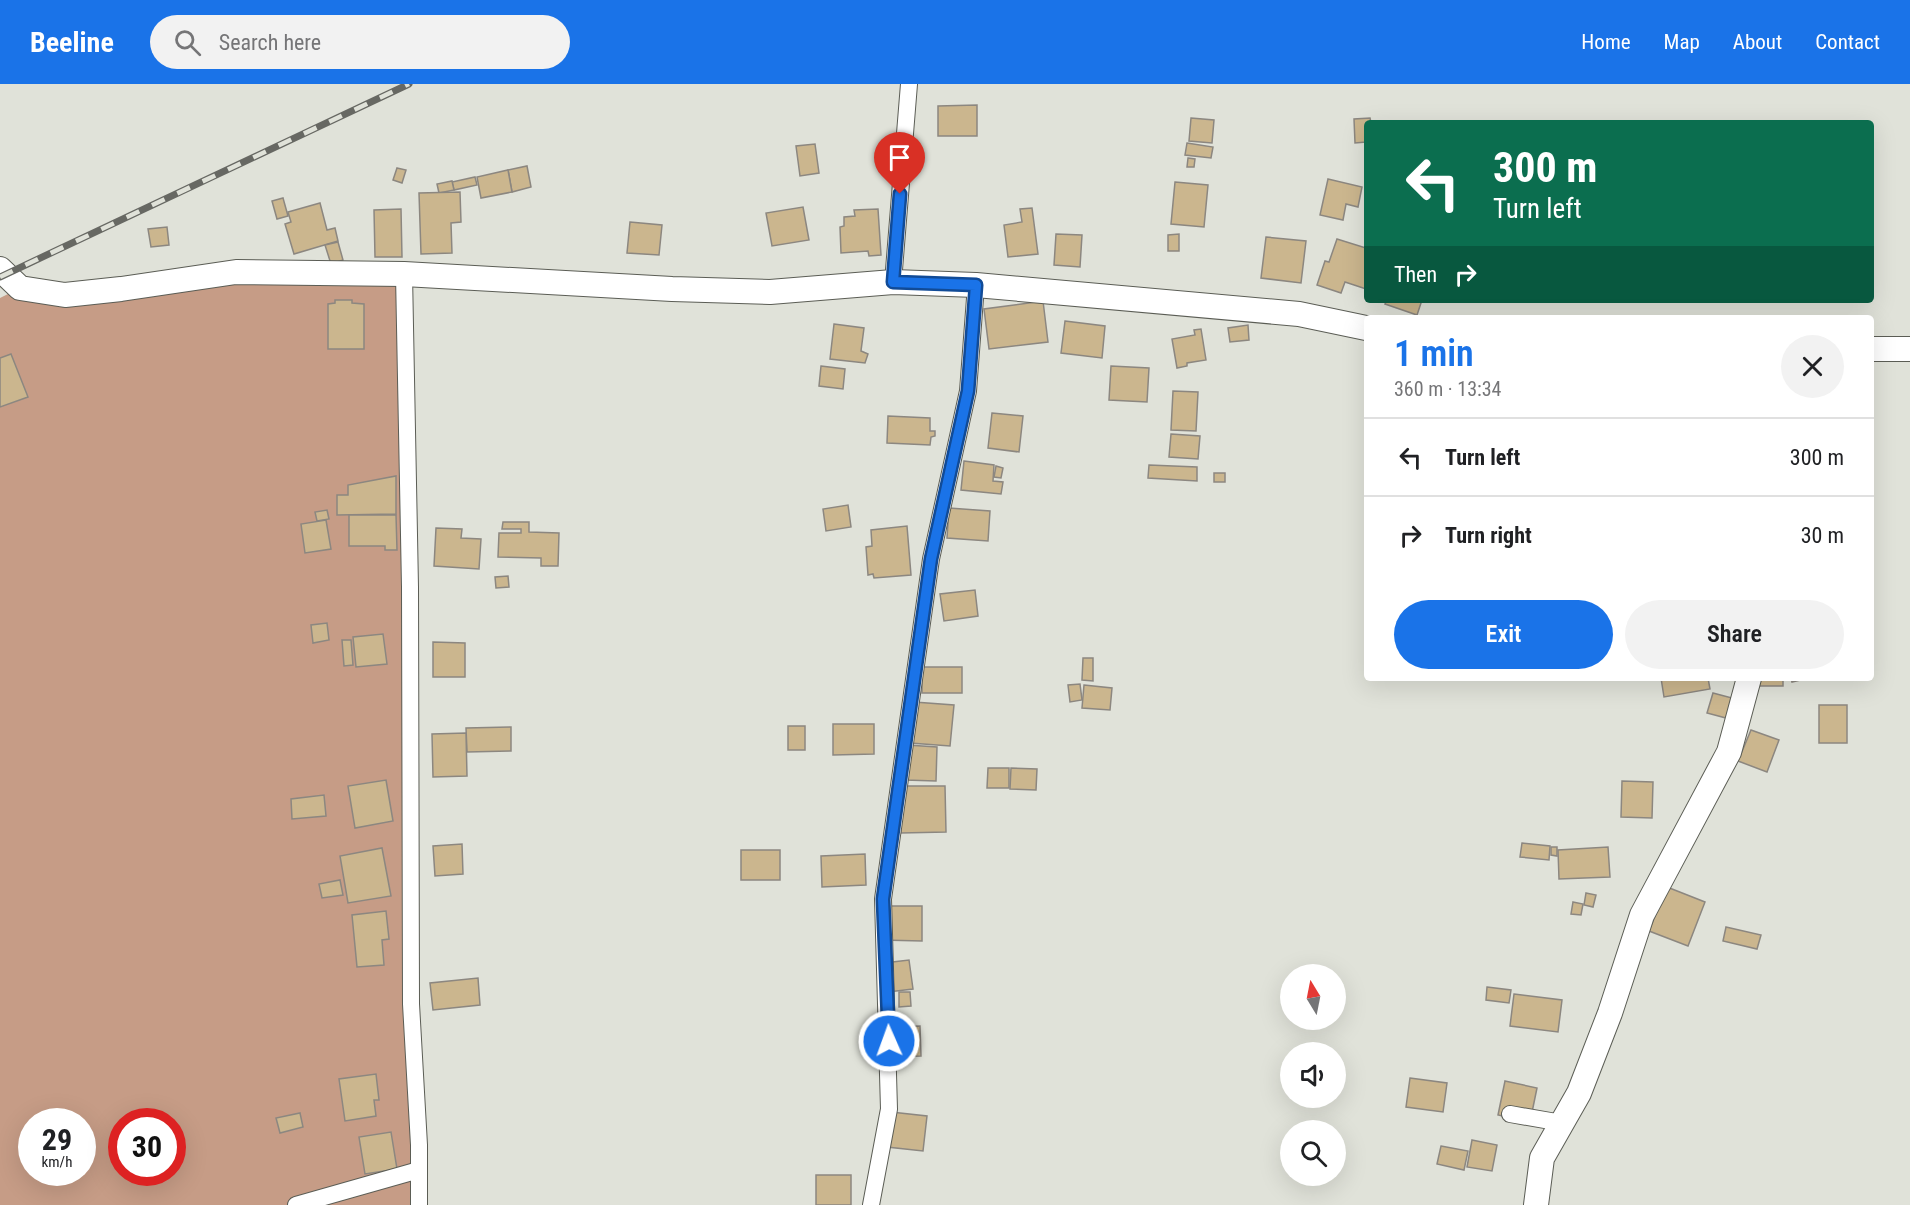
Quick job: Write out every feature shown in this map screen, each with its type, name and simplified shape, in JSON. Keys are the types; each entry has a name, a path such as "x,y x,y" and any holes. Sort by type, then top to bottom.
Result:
{"street":[{"path":"893,282 909,84"},
{"path":"0,269 20,288 65,295 236,272 404,274 672,289 770,292 893,282 976,285 1299,314 1364,328"},
{"path":"404,274 410,587 411,1004 419,1205"},
{"path":"871,1205 889,1109 883,899 931,559 968,391 976,285"},
{"path":"1874,349 1910,349"},
{"path":"1536,1205 1542,1158 1579,1093 1610,1014 1642,915 1729,752 1748,681"},
{"path":"1510,1114 1562,1123"},
{"path":"296,1205 419,1170"}],"shaded area":[{"path":"404,274 422,1205 0,1205 0,298 20,288"}],"building":[{"path":"977,105 977,136 938,136 938,106"},
{"path":"1191,118 1214,120 1212,143 1189,141"},
{"path":"1370,118 1370,120 1364,120 1364,142 1355,143 1354,119"},
{"path":"1187,143 1213,147 1211,158 1185,155"},
{"path":"815,144 819,173 800,176 796,146"},
{"path":"1188,158 1195,159 1194,167 1187,167"},
{"path":"527,166 531,187 512,192 508,170"},
{"path":"397,168 406,170 402,183 393,180"},
{"path":"508,170 512,192 481,198 477,177"},
{"path":"475,177 477,185 454,190 452,182"},
{"path":"1328,179 1362,187 1358,207 1346,204 1343,220 1320,215"},
{"path":"452,181 454,190 439,193 437,184"},
{"path":"1175,182 1208,185 1204,227 1171,224"},
{"path":"460,192 461,222 451,223 452,253 421,254 419,193"},
{"path":"283,198 288,216 277,219 272,201"},
{"path":"320,203 327,230 335,228 338,241 294,254 285,224 291,222 288,212"},
{"path":"803,207 809,240 772,246 766,213"},
{"path":"1032,208 1038,254 1008,257 1004,225 1022,222 1020,209"},
{"path":"401,209 402,257 375,257 374,210"},
{"path":"878,209 881,255 869,256 868,251 841,253 840,227 844,226 844,217 855,216 854,210"},
{"path":"630,222 662,225 659,255 627,253"},
{"path":"167,227 169,245 151,247 148,229"},
{"path":"1056,234 1082,235 1080,267 1054,265"},
{"path":"1179,234 1179,251 1168,251 1168,235"},
{"path":"1266,237 1306,241 1301,283 1261,278"},
{"path":"1337,239 1364,247 1364,288 1345,282 1341,293 1317,285 1325,261 1329,262"},
{"path":"338,242 343,260 331,264 325,245"},
{"path":"335,300 352,300 352,303 364,304 364,349 328,349 328,304 335,303"},
{"path":"1043,301 1048,342 989,349 984,309"},
{"path":"1386,303 1421,303 1417,315"},
{"path":"1065,321 1105,326 1102,358 1061,353"},
{"path":"834,324 864,328 861,351 868,354 865,363 830,359"},
{"path":"1248,325 1249,340 1230,342 1228,328"},
{"path":"1201,329 1206,360 1187,363 1187,366 1177,368 1172,339 1195,335 1194,330"},
{"path":"11,354 28,397 0,407 0,358"},
{"path":"821,366 845,369 843,389 819,386"},
{"path":"1111,366 1149,368 1147,402 1109,400"},
{"path":"1173,391 1198,392 1196,431 1171,430"},
{"path":"992,413 1023,416 1019,452 988,448"},
{"path":"888,416 930,418 930,431 935,431 935,436 931,437 930,445 887,443"},
{"path":"1171,434 1200,436 1198,459 1169,457"},
{"path":"964,461 994,465 993,481 1003,482 1001,494 961,490"},
{"path":"1149,465 1197,467 1197,481 1148,478"},
{"path":"996,466 1003,468 1001,478 994,477"},
{"path":"1214,473 1225,473 1225,482 1214,482"},
{"path":"396,476 396,514 337,515 337,495 348,495 348,485"},
{"path":"848,505 851,527 826,531 823,509"},
{"path":"949,508 990,511 988,541 947,538"},
{"path":"327,510 329,519 317,521 315,512"},
{"path":"349,515 396,515 397,550 385,550 385,546 349,546"},
{"path":"326,520 331,549 305,553 301,524"},
{"path":"503,522 529,522 529,532 559,533 558,566 541,566 541,558 498,557 499,533 521,533 521,529 502,529"},
{"path":"907,526 911,575 874,578 873,574 868,575 866,547 872,546 871,530"},
{"path":"436,528 462,529 461,538 481,539 479,569 434,566"},
{"path":"508,576 509,587 496,588 495,577"},
{"path":"975,590 978,616 944,621 940,594"},
{"path":"327,623 329,640 313,643 311,625"},
{"path":"383,634 387,664 356,667 353,637"},
{"path":"342,640 351,640 353,665 344,666"},
{"path":"433,642 465,643 465,677 433,677"},
{"path":"1083,658 1093,658 1093,681 1082,680"},
{"path":"922,667 962,667 962,693 922,693"},
{"path":"1661,681 1709,681 1710,689 1664,697"},
{"path":"1754,681 1783,681 1783,686 1754,686"},
{"path":"1080,684 1082,700 1070,702 1068,685"},
{"path":"1084,685 1112,688 1110,710 1082,708"},
{"path":"1713,693 1732,698 1726,718 1707,713"},
{"path":"914,702 954,705 950,746 910,743"},
{"path":"1819,705 1847,705 1847,743 1819,743"},
{"path":"833,724 874,724 874,754 833,755"},
{"path":"788,726 805,726 805,750 788,750"},
{"path":"511,727 511,751 467,752 466,728"},
{"path":"1751,730 1779,740 1767,772 1738,761"},
{"path":"466,733 467,776 433,777 432,734"},
{"path":"907,745 937,747 936,781 905,780"},
{"path":"988,768 1009,768 1009,788 987,788"},
{"path":"1011,768 1037,769 1036,790 1010,789"},
{"path":"386,780 393,821 355,828 348,786"},
{"path":"1622,781 1653,782 1652,818 1621,817"},
{"path":"900,786 945,786 946,832 901,833"},
{"path":"324,795 326,816 292,819 291,799"},
{"path":"1522,843 1550,846 1549,860 1520,857"},
{"path":"462,844 463,874 435,876 433,846"},
{"path":"1551,847 1557,847 1557,856 1551,855"},
{"path":"1608,847 1610,877 1559,879 1558,850"},
{"path":"382,848 391,896 348,903 340,856"},
{"path":"741,850 780,850 780,880 741,880"},
{"path":"865,854 866,885 822,887 821,856"},
{"path":"340,880 343,895 322,898 319,884"},
{"path":"1667,887 1705,902 1688,946 1649,931"},
{"path":"1586,893 1596,895 1593,907 1584,905"},
{"path":"1573,902 1583,904 1581,915 1571,914"},
{"path":"883,906 922,906 922,941 882,940"},
{"path":"386,911 389,939 382,940 384,965 357,967 352,915"},
{"path":"1726,927 1761,935 1757,949 1723,941"},
{"path":"909,960 913,989 888,992 884,963"},
{"path":"478,978 480,1005 433,1010 430,983"},
{"path":"1487,987 1511,990 1509,1003 1486,1000"},
{"path":"899,992 910,992 911,1006 899,1007"},
{"path":"1514,994 1562,1000 1558,1032 1510,1026"},
{"path":"920,1026 921,1056 887,1057 886,1027"},
{"path":"376,1074 379,1100 374,1100 376,1116 345,1121 339,1079"},
{"path":"1410,1078 1447,1083 1443,1112 1406,1107"},
{"path":"1505,1081 1537,1088 1530,1122 1498,1115"},
{"path":"891,1112 927,1116 923,1151 887,1147"},
{"path":"300,1113 303,1127 280,1133 276,1118"},
{"path":"391,1132 397,1169 365,1174 359,1137"},
{"path":"1472,1140 1497,1145 1492,1171 1467,1167"},
{"path":"1441,1146 1468,1151 1464,1170 1437,1164"},
{"path":"816,1175 851,1175 851,1205 816,1205"}],"railway":[{"path":"0,277 409,84"}],"route":[{"path":"889,1041 883,899 931,559 968,391 976,285 893,282 900,194"}]}
